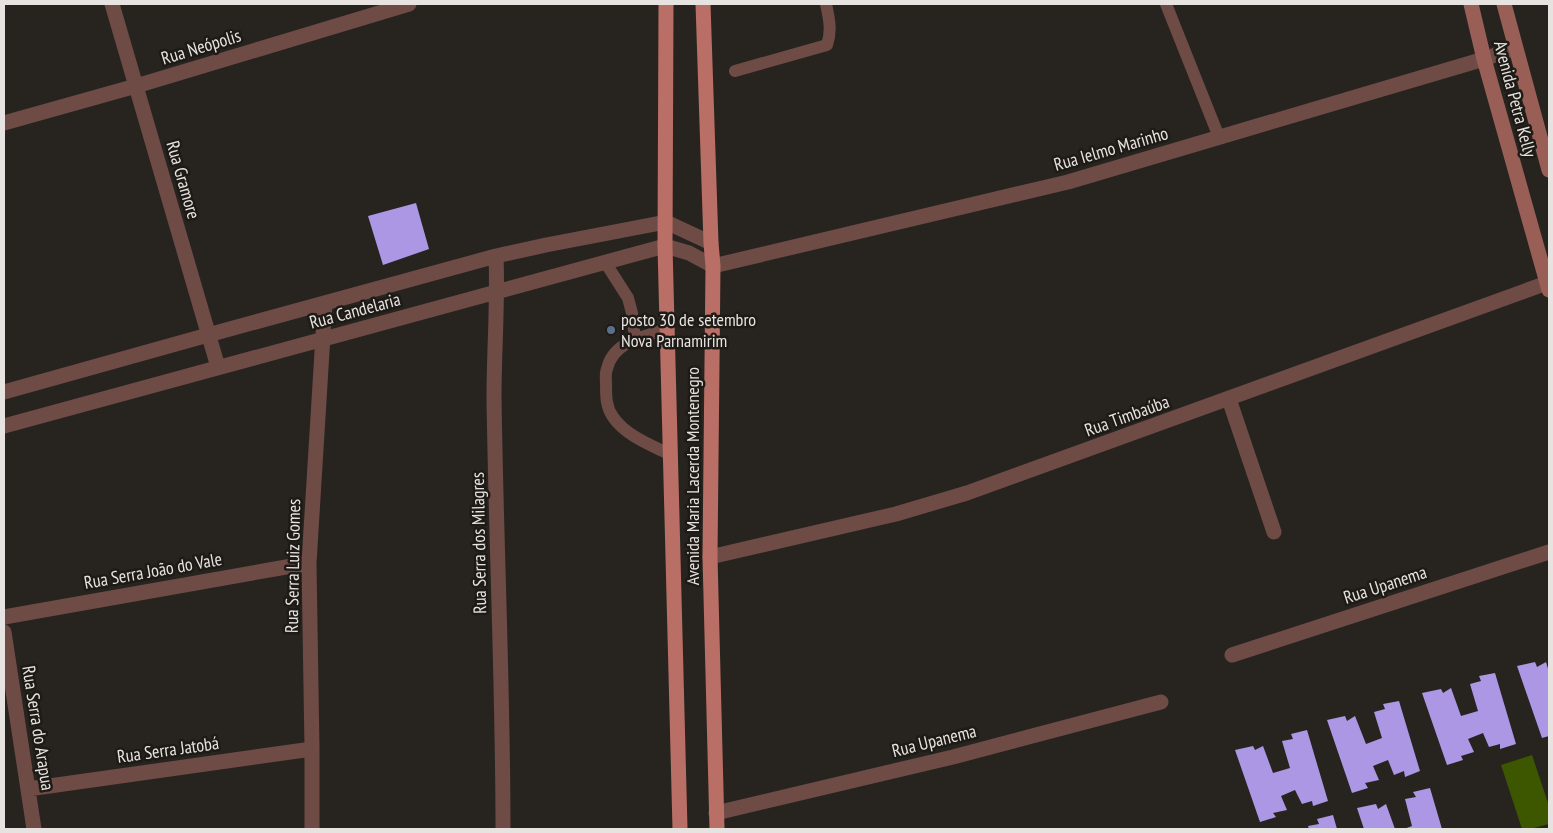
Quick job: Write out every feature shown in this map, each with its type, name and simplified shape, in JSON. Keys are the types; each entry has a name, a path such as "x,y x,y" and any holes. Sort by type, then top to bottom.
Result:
{"main road":[{"name":"Avenida Maria Lacerda Montenegro","path":"666,4 666,246 680,829"},
{"name":"Avenida Maria Lacerda Montenegro","path":"703,4 713,266 710,557 716,829"}],"street":[{"name":"Rua Gramore","path":"112,4 218,367"},
{"name":"Rua Neópolis","path":"4,123 136,86 409,4"},
{"name":"Avenida Petra Kelly","path":"1471,4 1484,59 1548,286"},
{"name":"Avenida Petra Kelly","path":"1504,4 1549,170"},
{"name":"Rua Ielmo Marinho","path":"713,266 1068,182 1484,59 1515,48"},
{"path":"666,222 711,243"},
{"name":"Rua Candelaria","path":"4,392 208,334 496,256 666,222"},
{"path":"666,246 689,253 713,266"},
{"name":"Rua Candelaria","path":"4,426 666,246"},
{"name":"Rua Serra dos Milagres","path":"496,256 497,293 494,395 503,742 503,829"},
{"name":"Rua Timbaúba","path":"710,557 896,514 967,493 1548,286"},
{"name":"Rua Serra Luiz Gomes","path":"312,829 309,563 325,303"},
{"path":"1229,399 1274,532"},
{"name":"Rua Upanema","path":"1232,655 1549,552"},
{"name":"Rua Serra João do Vale","path":"4,616 309,563"},
{"name":"Rua Serra do Arapua","path":"4,632 34,829"},
{"name":"Rua Upanema","path":"716,813 953,757 1161,702"},
{"name":"Rua Serra Jatobá","path":"28,789 312,749"}],"lane":[{"path":"735,70 826,45 830,36 826,4"},
{"path":"1166,4 1219,137"},
{"path":"605,262 628,298 635,339"},
{"path":"668,329 635,339 622,346 612,356 606,369 606,404 613,418 626,430 640,440 670,455"}],"green space":[{"path":"1532,755 1549,806 1549,824 1522,829 1501,765"}],"building":[{"path":"416,203 429,249 383,265 368,216"},
{"path":"1535,662 1537,667 1546,662 1549,672 1549,736 1542,738 1517,666"},
{"path":"1495,673 1516,744 1500,749 1500,744 1489,747 1483,733 1468,739 1474,752 1461,756 1463,760 1447,765 1422,693 1441,689 1443,693 1451,688 1461,716 1478,711 1470,684 1481,681 1479,676"},
{"path":"1399,701 1420,771 1405,777 1404,771 1394,775 1388,760 1373,766 1379,780 1365,783 1368,788 1352,793 1327,720 1345,716 1347,721 1355,716 1366,744 1382,738 1374,712 1385,709 1383,704"},
{"path":"1307,730 1328,801 1313,806 1312,801 1302,804 1295,790 1281,796 1287,810 1273,813 1276,817 1260,822 1235,750 1253,746 1255,750 1263,746 1273,773 1290,768 1282,741 1293,739 1291,734"},
{"path":"1430,788 1442,829 1404,829 1412,826 1405,799 1416,797 1413,792"},
{"path":"1376,804 1378,809 1386,804 1395,829 1364,829 1357,808"},
{"path":"1333,815 1337,829 1309,829 1308,826 1319,824 1317,819"}],"place":[{"name":"posto 30 de setembro Nova Parnamirim","path":"611,330"}]}
